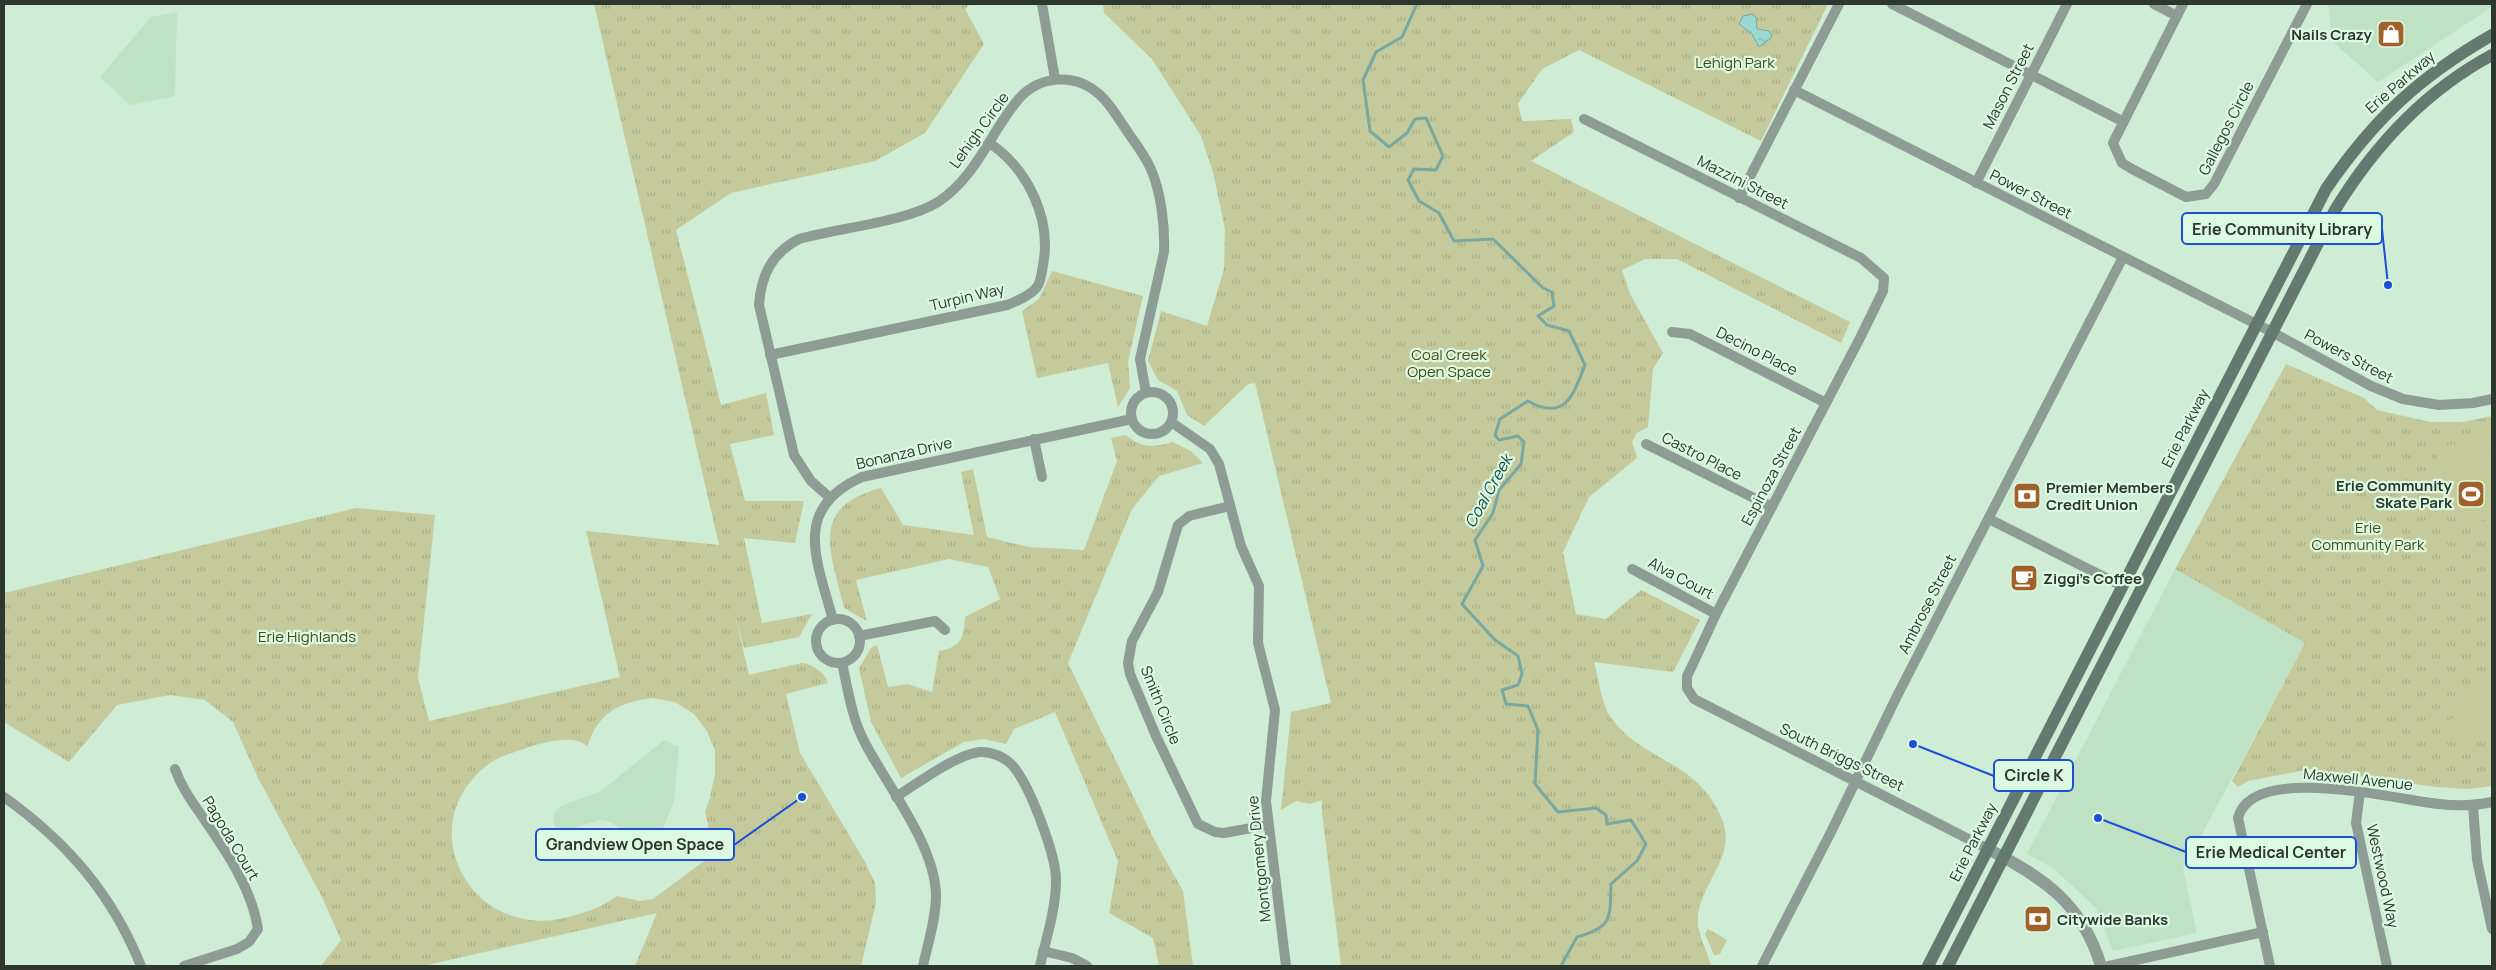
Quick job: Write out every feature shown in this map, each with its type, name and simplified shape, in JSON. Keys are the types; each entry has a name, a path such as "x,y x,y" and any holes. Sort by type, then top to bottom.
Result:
{"main road":[{"name":"Erie Parkway","path":"1928,966 2326,189 2359,143 2408,92 2454,57 2492,35"},
{"name":"Erie Parkway","path":"1948,966 2334,210 2363,167 2385,140 2417,109 2459,75 2492,56"}],"street":[{"path":"1042,4 1056,79 1064,78 1084,85 1099,94 1109,104 1149,165 1154,178 1165,234 1164,252 1140,359 1146,393"},
{"path":"1739,198 1838,4"},
{"path":"1892,4 2122,121"},
{"name":"Mason Street","path":"1976,183 2067,4"},
{"path":"2154,4 2177,16"},
{"name":"Gallegos Circle","path":"2183,4 2122,121 2113,143 2122,163 2186,197 2206,194 2214,184 2307,4"},
{"name":"Lehigh Circle","path":"829,497 811,480 794,455 759,305 760,286 766,269 775,256 799,239 903,215 938,202 966,176 991,144 1017,102 1030,89 1056,79"},
{"name":"Power Street","path":"1794,90 2256,324"},
{"name":"Mazzini Street","path":"1584,119 1861,258 1884,278"},
{"name":"Turpin Way","path":"770,355 1007,305 1019,300 1038,286 1045,258 1046,239 1039,207 1029,188 1011,162 991,144"},
{"name":"Ambrose Street","path":"1762,966 1897,696 2123,258"},
{"name":"Espinoza Street","path":"1687,688 1687,676 1716,614 1862,336 1883,291 1884,278"},
{"name":"Powers Street","path":"2256,324 2371,386 2403,399 2457,405 2492,399"},
{"name":"Decino Place","path":"1672,332 1690,334 1826,403"},
{"path":"1146,393 1159,394 1170,402 1172,409 1171,422 1160,432 1154,434 1140,430 1132,419 1131,412 1135,401 1146,393"},
{"path":"1042,477 1031,440 1132,419"},
{"name":"Montgomery Drive","path":"1171,422 1210,449 1220,464 1241,546 1259,586 1258,643 1275,710 1266,801 1286,966"},
{"name":"Bonanza Drive","path":"833,620 814,538 818,514 829,497 842,486 862,477 1031,440"},
{"name":"Castro Place","path":"1646,444 1772,507"},
{"name":"Smith Circle","path":"1230,506 1190,516 1178,525 1158,592 1132,641 1128,663 1130,674 1156,736 1198,824 1215,832 1224,833 1268,826"},
{"path":"1989,519 2122,586"},
{"name":"Alva Court","path":"1632,569 1716,614"},
{"path":"840,619 852,624 860,636 860,645 857,653 850,659 842,662 829,661 823,657 816,644 820,629 833,620 840,619"},
{"path":"860,636 935,621 945,630"},
{"path":"842,662 856,722 864,743 929,857 936,894 932,928 923,966"},
{"name":"South Briggs Street","path":"1687,688 1694,699 1855,783 1910,808 1988,849"},
{"path":"896,797 962,757 980,752 989,753 1010,764 1023,781 1053,857 1056,879 1055,896 1040,966"},
{"name":"Pagoda Court","path":"175,768 182,787 234,866 256,915 258,929 249,942 237,949 184,966"},
{"name":"Maxwell Avenue","path":"2262,932 2238,818 2240,808 2250,798 2302,786 2360,792 2438,804 2474,806 2492,802"},
{"name":"Westwood Way","path":"2360,792 2356,824 2387,966"},
{"path":"4,798 47,830 82,866 114,911 141,966"},
{"path":"2474,806 2478,860 2492,930"},
{"path":"1988,849 2041,879 2058,892 2085,927 2101,966"},
{"path":"2109,966 2262,932 2270,966"},
{"path":"1043,951 1072,958 1087,966"}],"shaded area":[{"path":"2328,4 2492,4 2492,7 2378,82 2333,42"},
{"path":"177,12 175,96 130,105 100,77 151,17"},
{"path":"2175,569 2305,643 2183,869 2197,933 2113,951 2096,908 2054,869 2027,854"},
{"path":"664,740 679,747 674,801 659,838 648,850 639,851 630,846 618,827 610,822 600,820 561,832 556,828 553,819 555,812 561,806 601,791"}],"green space":[{"name":"Erie Highlands","path":"594,4 970,4 965,9 984,44 925,133 875,161 731,193 676,230 721,405 766,393 774,435 730,444 745,501 804,501 795,543 744,538 762,623 812,614 799,637 744,648 735,615 749,675 802,663 818,670 828,683 786,694 800,753 864,860 875,883 876,903 861,966 635,966 657,913 423,966 321,966 341,940 322,897 257,776 233,722 205,700 170,695 117,705 69,762 4,722 4,593 356,508 435,515 418,678 429,721 620,677 586,531 719,545","holes":["652,698 675,702 694,714 707,731 715,751 715,773 710,798 705,811 709,830 704,861 653,899 640,901 617,896 602,905 576,915 539,921 507,914 481,898 462,875 453,847 453,817 465,788 490,763 509,754 559,740 574,740 587,746 592,734 604,717 619,706"]},
{"name":"Coal Creek Open Space","path":"1103,4 1828,4 1761,141 1579,50 1542,69 1518,104 1522,121 1571,119 1574,132 1531,161 1850,322 1841,343 1677,259 1645,259 1622,270 1630,294 1663,353 1653,369 1648,427 1637,433 1632,442 1637,458 1589,497 1563,552 1576,614 1606,619 1641,590 1700,620 1673,672 1594,662 1607,711 1622,731 1698,784 1711,799 1722,819 1725,845 1722,857 1701,903 1698,915 1700,935 1711,966 1341,966 1322,800 1310,804 1296,801 1281,810 1291,712 1331,703 1255,383 1248,384 1204,426 1187,415 1177,391 1158,380 1148,361 1161,311 1207,326 1224,269 1225,229 1213,172 1201,136 1152,59 1104,13"},
{"path":"1052,271 1143,296 1128,361 1130,388 1118,407 1108,363 1037,378 1022,311 1039,299"},
{"name":"Erie Community Park","path":"2286,364 2364,398 2377,410 2430,422 2463,422 2492,416 2492,786 2469,789 2436,787 2310,769 2248,781 2238,787 2232,781 2305,643 2175,569"},
{"path":"1126,435 1142,445 1148,446 1172,442 1191,451 1203,463 1159,476 1132,509 1068,663 1156,843 1183,891 1193,966 1159,966 1153,938 1109,913 1118,861 1055,712 1014,729 1006,744 984,739 964,742 901,778 871,722 859,668 871,648 877,645 888,687 908,684 932,692 939,651 957,644 964,631 965,617 1000,599 988,567 949,559 856,580 867,621 844,608 831,550 830,534 834,520 843,507 858,496 881,488 903,525 974,535 961,472 973,469 987,537 1029,547 1084,550 1117,461 1111,438"},
{"name":"Erie Community Skate Park","path":"2479,436 2487,440 2492,471 2492,518 2459,525 2434,447 2472,442"},
{"path":"2492,681 2492,737 2462,739 2448,736 2444,731 2444,723 2456,716 2462,707 2464,690 2485,686"},
{"path":"1708,929 1727,940 1720,954 1714,955 1705,934"}],"water":[{"path":"1752,14 1756,17 1757,29 1769,31 1772,35 1770,39 1759,47 1752,34 1739,24 1743,16"}],"waterway":[{"name":"Coal Creek","path":"1417,4 1402,37 1376,52 1363,80 1370,131 1389,147 1407,133 1415,119 1426,118 1443,156 1436,170 1414,169 1408,180 1419,201 1439,213 1454,241 1493,239 1543,288 1552,292 1554,306 1538,316 1547,325 1569,331 1585,365 1572,395 1560,407 1541,407 1528,401 1500,419 1495,435 1499,440 1518,436 1524,442 1521,464 1499,490 1493,513 1475,540 1483,566 1462,604 1495,640 1518,656 1522,674 1518,685 1502,690 1506,704 1528,706 1538,730 1535,784 1558,812 1596,808 1606,815 1607,824 1631,820 1646,844 1637,861 1611,884 1607,920 1597,929 1577,937 1561,966"}],"place":[{"name":"Nails Crazy","path":"2391,34"},
{"name":"Erie Community Library","path":"2388,285"},
{"name":"Erie Community Skate Park","path":"2471,494"},
{"name":"Premier Members Credit Union","path":"2027,496"},
{"name":"Ziggi's Coffee","path":"2024,578"},
{"name":"Circle K","path":"1913,744"},
{"name":"Grandview Open Space","path":"802,797"},
{"name":"Erie Medical Center","path":"2098,818"},
{"name":"Citywide Banks","path":"2038,919"}],"park label":[{"name":"Lehigh Park","path":"1735,62"}]}
